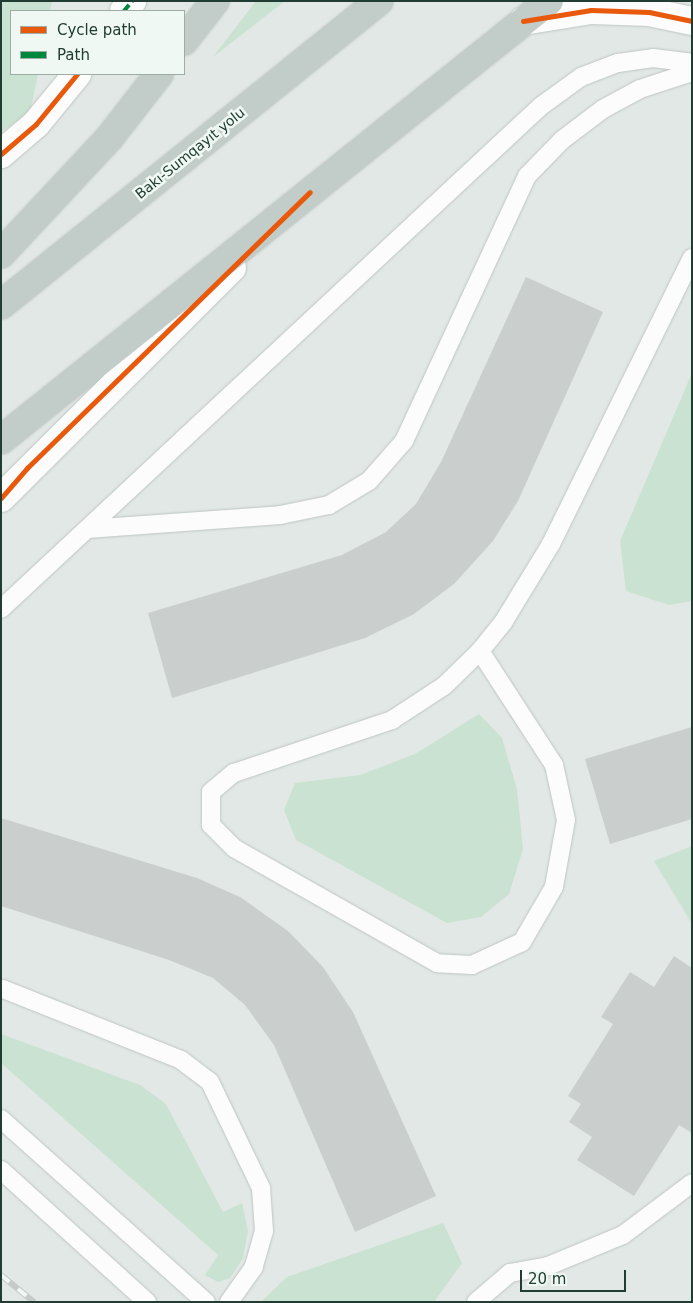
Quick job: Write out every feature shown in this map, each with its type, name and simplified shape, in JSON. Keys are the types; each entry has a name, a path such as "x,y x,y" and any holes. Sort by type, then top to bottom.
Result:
{"highway":[{"path":"185,40 215,1"},
{"name":"Bakı-Sumqayıt yolu","path":"1,304 380,1"},
{"path":"1,440 549,1"},
{"path":"1,254 110,137 158,75"}],"street":[{"path":"523,21 591,10 649,12 692,21"},
{"path":"1,154 36,124 77,75"},
{"path":"1,490 27,468 310,192"},
{"path":"1,498 27,468"}],"lane":[{"path":"1,609 541,106 581,77 618,63 653,58 692,63"},
{"path":"87,529 280,515 329,505 369,481 404,441 527,176 562,140 603,109 640,88 692,72"},
{"path":"480,651 554,765 566,820 554,887 522,942 472,965 437,963 234,848 211,825 212,792 234,773 392,720 444,686 480,651 504,621 551,544 692,258"},
{"path":"3,989 181,1060 210,1082 261,1188 264,1231 254,1267 229,1302"},
{"path":"1,1119 206,1302"},
{"path":"1,1170 147,1302"},
{"path":"476,1302 510,1273 548,1266 623,1235 692,1183"}],"green space":[{"path":"1,1 52,1 50,10 10,10 10,75 38,75 30,112 1,132"},
{"path":"256,1 285,1 213,57"},
{"path":"692,373 692,601 669,605 626,591 620,541"},
{"path":"479,714 502,738 517,789 523,849 509,894 481,917 447,923 296,840 284,810 295,783 360,775 415,754"},
{"path":"692,846 692,924 654,861"},
{"path":"1,1034 140,1085 166,1104 223,1212 242,1203 248,1231 243,1258 230,1278 218,1282 205,1275 218,1255 1,1063"},
{"path":"443,1223 462,1263 434,1302 261,1302 287,1277"}],"building":[{"path":"526,277 603,312 518,501 493,541 454,584 414,614 365,638 172,698 148,613 342,555 386,532 416,504 441,462"},
{"path":"692,727 692,819 610,844 585,759"},
{"path":"1,818 197,878 240,897 288,931 323,967 353,1012 436,1196 355,1232 274,1045 245,1005 213,978 169,960 1,906"},
{"path":"674,956 692,968 692,1133 679,1125 634,1196 577,1160 592,1137 569,1122 581,1104 568,1096 613,1024 601,1017 630,972 654,987"}],"railway":[{"path":"1,1275 34,1302"}],"marked path":[{"path":"125,10 132,1"}],"cycle path":[{"path":"523,21 591,10 649,12 692,21"},
{"path":"1,154 36,124 76,75"},
{"path":"1,498 27,468 310,192"}]}
